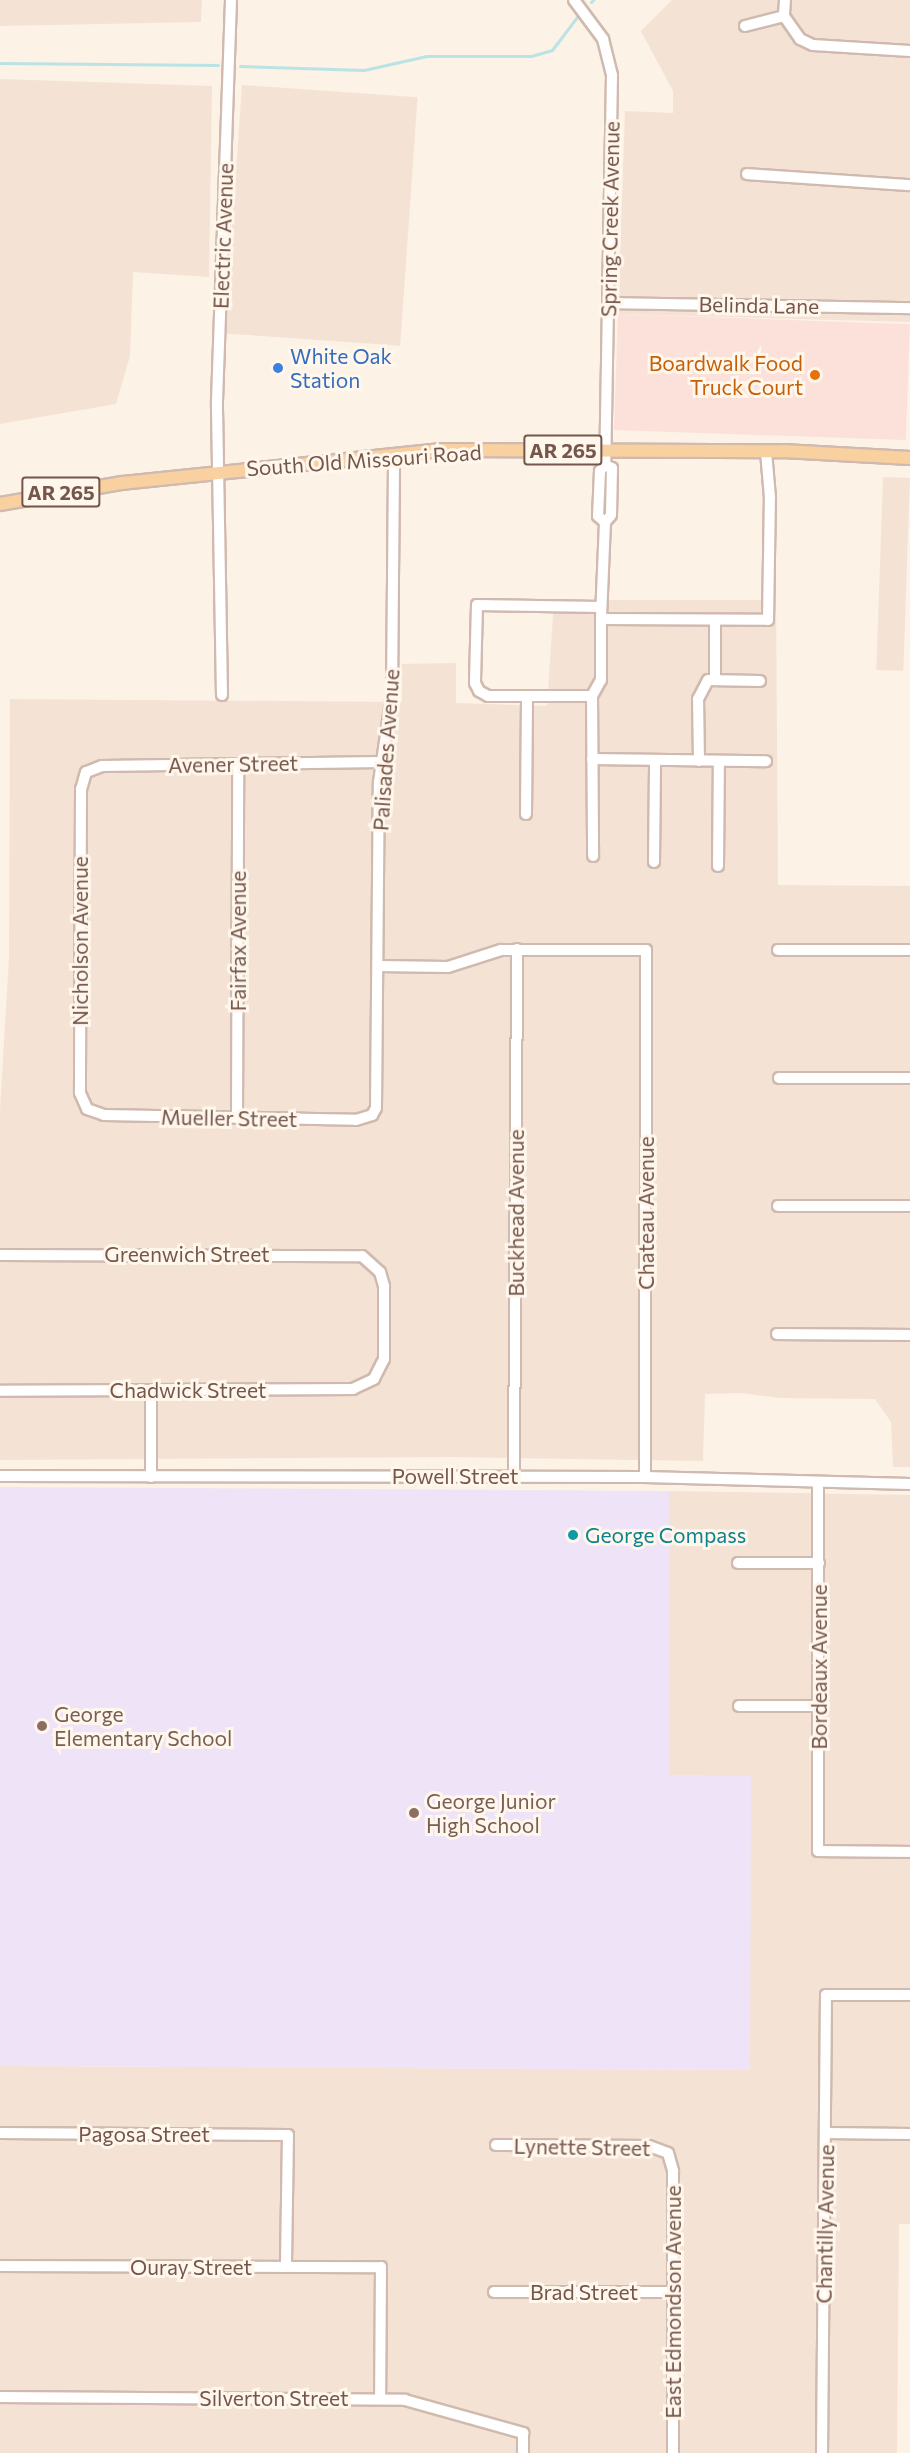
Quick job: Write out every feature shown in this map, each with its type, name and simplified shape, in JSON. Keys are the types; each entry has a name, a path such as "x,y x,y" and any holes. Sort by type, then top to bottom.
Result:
{"main road":[{"name":"South Old Missouri Road","path":"0,504 218,472 440,450 766,451 910,458"}],"street":[{"name":"Electric Avenue","path":"222,695 218,472 231,0"},
{"name":"Spring Creek Avenue","path":"574,0 603,39 612,75 605,465 600,471 598,516 604,522 601,607"},
{"path":"785,0 784,16 800,39 813,45 910,51"},
{"path":"745,26 784,16"},
{"path":"747,174 910,184"},
{"name":"Belinda Lane","path":"609,303 910,308"},
{"path":"601,619 768,620 770,498 766,451"},
{"name":"Palisades Avenue","path":"372,1115 378,1100 381,762 392,694 394,455"},
{"path":"592,696 488,696 479,691 475,683 476,608 601,607 601,680 592,696 593,856"},
{"path":"715,679 716,620"},
{"path":"699,761 699,699 708,680 760,681"},
{"path":"526,814 527,697"},
{"path":"592,759 766,761"},
{"path":"654,862 655,760"},
{"path":"718,866 719,761"},
{"name":"Avener Street","path":"86,771 102,766 381,762"},
{"name":"Fairfax Avenue","path":"237,1118 238,764"},
{"name":"Nicholson Avenue","path":"86,771 81,789 80,1093 87,1109"},
{"path":"378,966 447,967 501,950 517,950"},
{"name":"Chateau Avenue","path":"517,950 646,950 645,1477"},
{"name":"Buckhead Avenue","path":"514,1476 517,950"},
{"path":"778,950 910,950"},
{"path":"779,1078 910,1078"},
{"name":"Mueller Street","path":"87,1109 104,1115 237,1118 356,1120 372,1115"},
{"path":"778,1206 910,1206"},
{"name":"Greenwich Street","path":"0,1255 350,1253 372,1261 384,1286 384,1359 374,1379"},
{"path":"777,1334 910,1335"},
{"name":"Chadwick Street","path":"0,1391 352,1389 374,1379"},
{"path":"151,1390 151,1477"},
{"name":"Powell Street","path":"0,1476 645,1477 910,1484"},
{"name":"Bordeaux Avenue","path":"819,1482 818,1851 910,1852"},
{"path":"738,1563 819,1563"},
{"path":"739,1706 819,1706"},
{"name":"Chantilly Avenue","path":"822,2453 826,1995 910,1995"},
{"name":"Pagosa Street","path":"0,2133 288,2135 286,2267"},
{"path":"826,2133 910,2134"},
{"name":"Lynette Street","path":"496,2145 649,2146 668,2153"},
{"name":"East Edmondson Avenue","path":"668,2153 673,2171 673,2453"},
{"name":"Ouray Street","path":"0,2266 381,2267 380,2398"},
{"name":"Brad Street","path":"494,2292 673,2292"},
{"name":"Silverton Street","path":"0,2397 380,2398 427,2403 523,2433 523,2453"}],"shaded area":[{"path":"0,0 202,0 201,22 0,26"},
{"path":"672,0 910,0 910,322 618,314 625,111 673,113 673,91 641,31"},
{"path":"0,79 212,86 209,277 133,272 130,356 116,404 0,424"},
{"path":"242,85 418,97 400,346 225,333"},
{"path":"618,314 910,324 906,440 614,430"},
{"path":"883,477 910,478 903,671 876,670"},
{"path":"554,600 776,600 778,885 910,886 910,1467 893,1467 891,1422 875,1399 780,1398 740,1393 705,1394 703,1461 451,1457 0,1460 0,1110 9,957 10,699 402,702 402,664 456,663 456,703 547,706"},
{"name":"George Junior High School","path":"0,1487 669,1491 669,1775 751,1776 750,2070 0,2066"},
{"path":"669,1491 910,1495 910,2224 899,2224 897,2453 0,2453 0,2066 749,2070 751,1777 669,1775"}],"waterway":[{"path":"240,66 364,70 426,56 531,56 552,50 577,17"},
{"path":"0,63 218,65"}],"place":[{"name":"White Oak Station","path":"278,368"},
{"name":"Boardwalk Food Truck Court","path":"815,375"},
{"name":"George Compass","path":"573,1535"},
{"name":"George Elementary School","path":"42,1726"},
{"name":"George Junior High School","path":"414,1813"}]}
